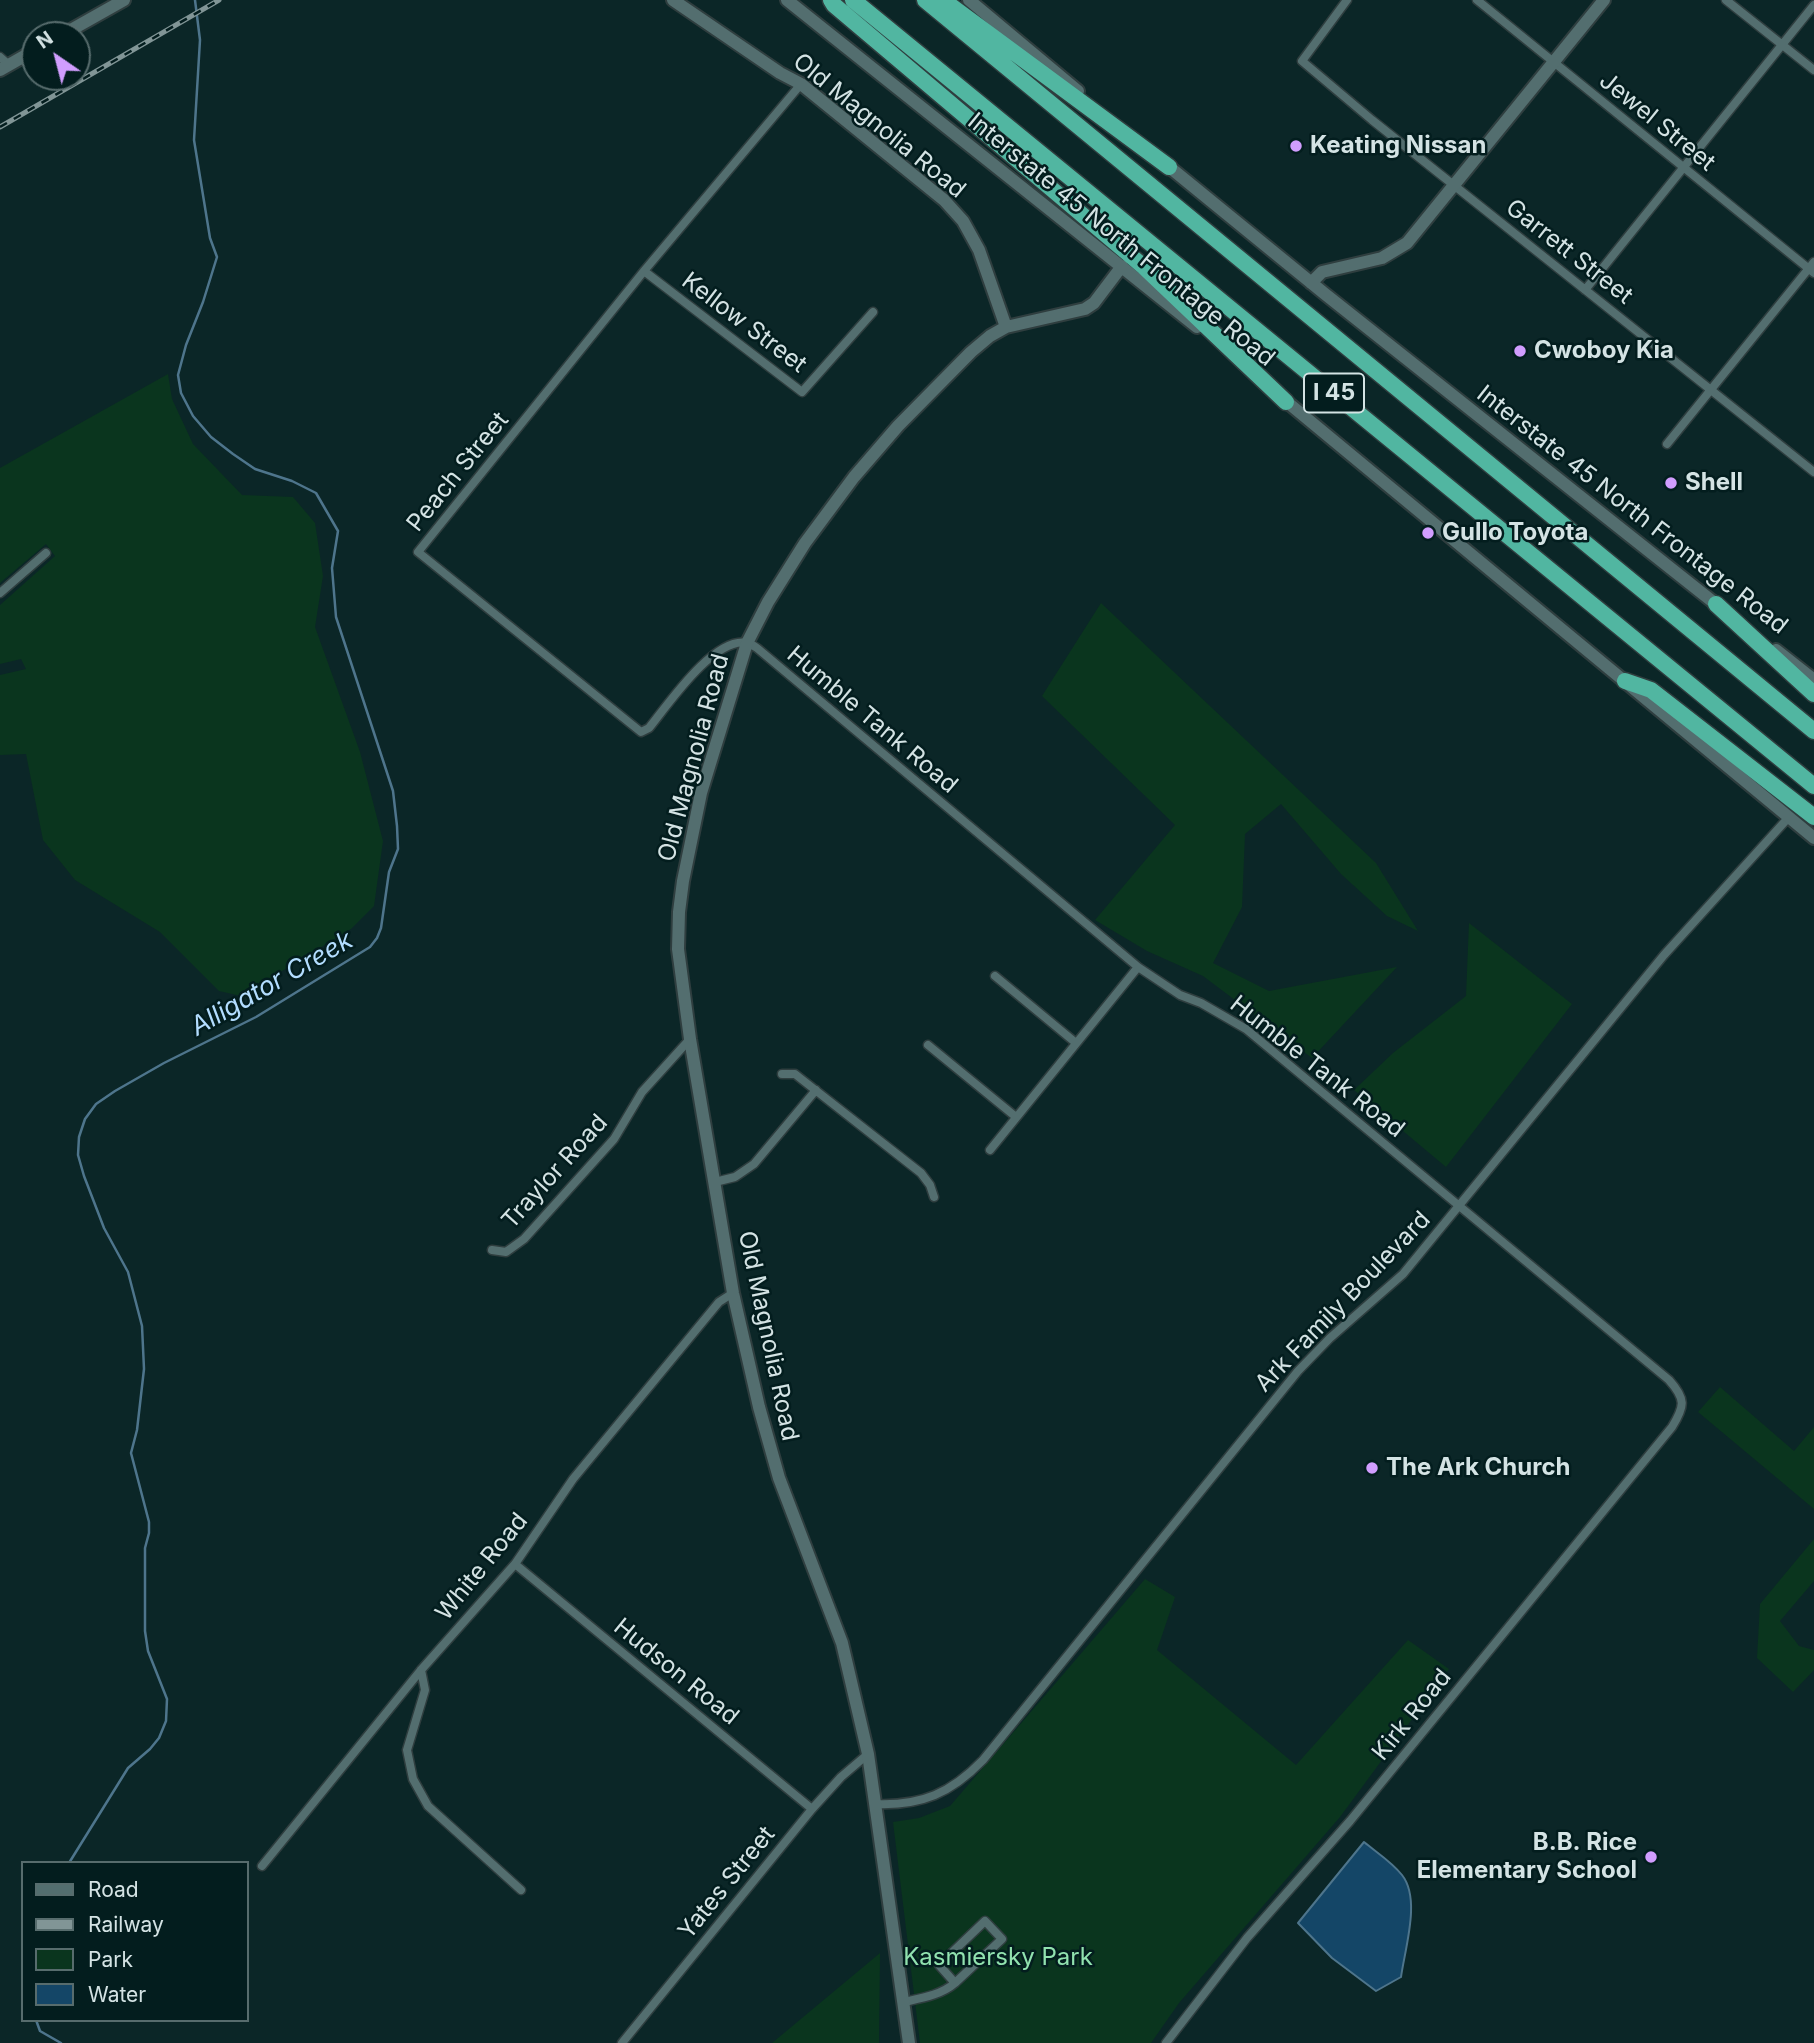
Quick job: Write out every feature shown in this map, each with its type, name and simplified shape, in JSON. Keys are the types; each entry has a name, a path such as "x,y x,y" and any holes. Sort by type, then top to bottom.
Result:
{"highway":[{"path":"831,0 845,15 1144,267 1286,402"},
{"name":"I 45","path":"853,0 1814,786"},
{"name":"I 45","path":"925,0 1814,731"},
{"path":"943,0 1169,167"},
{"path":"1716,604 1814,694"},
{"path":"1625,681 1651,690 1814,817"}],"street":[{"path":"87,21 124,0"},
{"name":"Old Magnolia Road","path":"673,0 801,84 944,200 963,221 979,250 1006,327 971,352 898,426 854,477 805,542 768,602 747,643 701,793 683,881 678,948 690,1039 733,1293 759,1407 779,1478 842,1643 868,1754 909,2043"},
{"name":"Interstate 45 North Frontage Road","path":"786,0 1122,266 1814,838"},
{"name":"Interstate 45 North Frontage Road","path":"969,0 1311,284 1814,680"},
{"name":"Garrett Street","path":"1347,0 1302,61 1814,472"},
{"name":"Jewel Street","path":"1477,0 1812,268"},
{"path":"1311,284 1322,272 1382,258 1395,252 1419,229 1604,0"},
{"path":"1726,0 1814,70"},
{"path":"1585,290 1814,5"},
{"path":"3,64 21,56"},
{"name":"Peach Street","path":"747,643 732,644 701,665 649,728 641,732 418,552 644,271 801,84"},
{"path":"1006,327 1085,309 1094,303 1122,266"},
{"path":"1667,444 1812,268"},
{"name":"Kellow Street","path":"644,271 802,392 873,312"},
{"path":"0,593 46,553"},
{"name":"Humble Tank Road","path":"747,643 757,648 1138,967 1171,990 1221,1013 1246,1029 1669,1380 1682,1398 1683,1407"},
{"name":"Ark Family Boulevard","path":"875,1804 914,1802 931,1798 963,1778 983,1760 1303,1365 1403,1274 1664,955 1789,817"},
{"path":"990,1150 1138,967"},
{"path":"995,976 1076,1043"},
{"name":"Traylor Road","path":"492,1250 506,1252 524,1239 614,1139 642,1091 690,1039"},
{"path":"928,1045 1017,1118"},
{"path":"782,1074 795,1074 921,1173 930,1185 934,1197"},
{"path":"715,1182 735,1177 754,1164 816,1090"},
{"name":"White Road","path":"262,1866 421,1670 516,1564 573,1479 719,1302 733,1293"},
{"name":"Kirk Road","path":"1166,2043 1247,1938 1359,1811 1672,1427 1683,1407"},
{"name":"Hudson Road","path":"516,1564 812,1809"},
{"path":"421,1670 425,1690 407,1750 413,1779 428,1806 521,1890"},
{"name":"Yates Street","path":"622,2043 812,1809 841,1777 868,1754"},
{"path":"904,2002 931,1996 949,1988 955,1983 1002,1938 985,1921 939,1965 955,1983"}],"green space":[{"path":"168,374 172,399 193,444 242,495 293,497 315,523 323,576 315,627 360,752 383,841 374,906 351,929 241,996 219,991 160,932 75,880 43,840 26,754 0,755 0,675 26,669 21,659 0,664 0,605 55,556 46,544 0,583 0,468"},
{"path":"1101,603 1376,863 1418,931 1387,916 1341,874 1281,804 1245,834 1242,907 1213,963 1269,991 1397,967 1312,1058 1203,976 1147,951 1095,920 1175,825 1042,696"},
{"path":"1469,923 1572,1004 1446,1167 1354,1090 1393,1053 1466,996"},
{"path":"1720,1387 1794,1451 1814,1427 1814,1509 1698,1412"},
{"path":"1814,1539 1814,1581 1780,1621 1799,1646 1814,1650 1814,1670 1793,1692 1757,1658 1760,1604"},
{"name":"Kasmiersky Park","path":"1145,1579 1175,1597 1157,1650 1296,1765 1408,1640 1449,1669 1340,1817 1179,2003 1151,2043 920,2043 893,1822 919,1818 950,1806"},
{"path":"880,1953 879,2043 772,2043"}],"water":[{"path":"1364,1842 1402,1875 1408,1885 1410,1897 1410,1924 1401,1977 1376,1991 1332,1958 1298,1923"}],"waterway":[{"name":"Alligator Creek","path":"70,1861 128,1768 159,1738 166,1721 167,1699 148,1651 145,1631 145,1548 149,1522 131,1453 137,1430 144,1369 142,1326 128,1272 104,1228 84,1176 78,1155 79,1137 85,1119 96,1104 115,1091 256,1017 370,947 381,928 389,872 398,849 393,791 336,617 332,568 338,531 316,493 292,481 255,469 233,454 211,437 193,416 181,393 178,375 217,257 210,238 194,140 200,40 195,0"},
{"name":"Alligator Creek","path":"37,2022 40,2031 61,2043"}],"railway":[{"path":"0,127 219,0"}],"place":[{"name":"Keating Nissan","path":"1296,146"},
{"name":"Cwoboy Kia","path":"1520,351"},
{"name":"Shell","path":"1671,483"},
{"name":"Gullo Toyota","path":"1428,533"},
{"name":"The Ark Church","path":"1372,1468"},
{"name":"B.B. Rice Elementary School","path":"1651,1857"}]}
